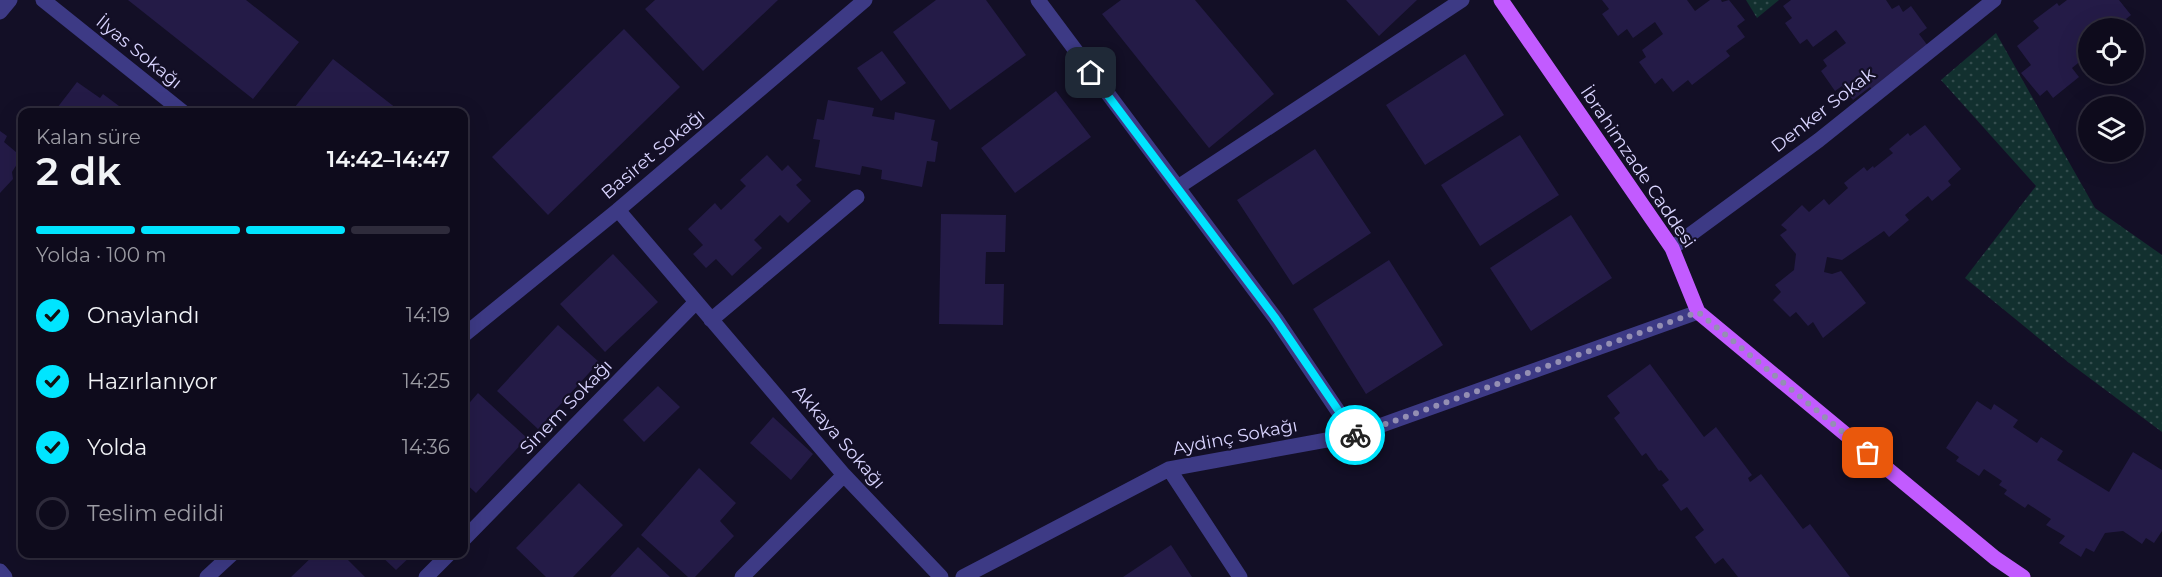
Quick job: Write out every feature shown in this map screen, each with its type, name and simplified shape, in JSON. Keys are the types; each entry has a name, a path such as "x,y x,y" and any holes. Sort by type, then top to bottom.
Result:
{"main road":[{"name":"İbrahimzade Caddesi","path":"1501,0 1672,248 1698,312 1995,558 2023,577"}],"street":[{"path":"0,12 10,0"},
{"name":"İlyas Sokağı","path":"43,0 178,108"},
{"name":"Basiret Sokağı","path":"468,331 618,210 865,0"},
{"path":"1038,0 1158,164 1178,187 1276,319 1354,435"},
{"path":"1178,187 1462,0"},
{"name":"Denker Sokak","path":"1672,248 1819,140 1994,0"},
{"path":"711,320 856,197"},
{"name":"Akkaya Sokağı","path":"618,210 844,475 941,577"},
{"name":"Sinem Sokağı","path":"468,535 696,302"},
{"name":"Aydinç Sokağı","path":"963,577 1169,469 1354,435 1698,312"},
{"path":"1169,469 1240,577"},
{"path":"742,577 844,475"},
{"path":"207,577 228,558"},
{"path":"426,577 445,558"},
{"path":"0,571 5,577"}],"green space":[{"path":"1746,0 1779,0 1757,18"},
{"path":"1996,33 2095,208 2162,255 2162,432 2068,362 1965,278 2036,186 1941,80"}],"building":[{"path":"128,0 246,0 299,42 253,99"},
{"path":"655,0 778,0 703,71 645,9"},
{"path":"936,0 986,0 1026,55 950,110 893,32"},
{"path":"1121,0 1195,0 1274,94 1209,148 1102,14"},
{"path":"1346,0 1417,0 1379,36"},
{"path":"1602,0 1687,0 1695,11 1710,0 1721,0 1722,2 1729,0 1745,20 1737,26 1745,37 1726,51 1730,56 1692,85 1688,80 1673,92 1662,78 1655,84 1639,62 1646,57 1642,50 1663,34 1655,22 1633,38 1627,29 1618,36 1602,14 1609,9"},
{"path":"1791,0 1886,0 1892,9 1899,5 1903,12 1911,6 1927,28 1919,34 1928,46 1874,92 1870,87 1853,100 1842,86 1835,91 1821,71 1827,66 1823,60 1846,43 1836,30 1813,47 1807,39 1800,44 1785,23 1792,18 1783,6"},
{"path":"2067,0 2119,0 2131,15 2127,18 2078,18 2078,63 2072,68 2078,78 2053,98 2047,90 2040,96 2021,73 2031,65 2017,46 2039,28 2033,21 2057,3 2059,6"},
{"path":"624,29 680,87 548,215 492,157"},
{"path":"882,51 906,83 881,101 857,68"},
{"path":"1465,54 1504,115 1425,165 1386,105"},
{"path":"333,59 396,108 294,108"},
{"path":"77,82 100,98 103,94 122,108 57,108"},
{"path":"1056,91 1091,137 1015,193 981,148"},
{"path":"828,100 874,108 872,116 894,120 895,112 935,120 931,140 938,142 935,162 927,161 922,187 881,179 882,170 862,166 860,175 815,167 820,140 813,139 817,119 824,120"},
{"path":"1925,125 1961,169 1948,181 1951,185 1932,201 1928,196 1905,215 1909,220 1889,237 1884,231 1842,260 1827,257 1824,272 1832,274 1841,271 1866,303 1823,338 1813,322 1808,326 1796,312 1790,317 1773,300 1781,292 1775,285 1794,270 1796,254 1780,235 1787,230 1781,225 1802,205 1809,212 1824,199 1829,205 1848,188 1844,183 1864,167 1867,171 1873,166 1874,168 1893,153 1889,149 1908,133 1910,136"},
{"path":"0,131 7,136 4,142 16,152 18,163 12,172 13,179 0,193"},
{"path":"1520,135 1559,195 1480,246 1441,185"},
{"path":"1315,149 1371,233 1293,285 1237,200"},
{"path":"767,155 782,171 788,165 802,180 796,185 811,201 788,223 780,215 754,240 762,248 732,276 716,259 706,268 693,254 703,245 688,229 715,203 721,210 746,186 740,180"},
{"path":"941,214 1006,215 1005,252 986,252 985,284 1004,284 1003,325 939,324"},
{"path":"1571,215 1612,278 1531,331 1490,268"},
{"path":"613,254 658,302 605,352 560,304"},
{"path":"1389,260 1443,345 1366,394 1313,309"},
{"path":"558,325 599,362 538,429 497,391"},
{"path":"1650,364 1704,437 1716,427 1752,475 1748,478 1750,482 1761,474 1803,529 1810,524 1850,577 1738,577 1723,558 1715,564 1695,537 1704,530 1687,507 1681,511 1662,485 1669,480 1646,453 1642,456 1614,418 1620,413 1607,396"},
{"path":"658,386 680,407 644,442 623,420"},
{"path":"478,393 527,438 476,493 468,486 468,404"},
{"path":"1977,401 1991,410 1994,404 2018,420 2013,427 2037,443 2041,437 2063,451 2057,460 2109,492 2133,452 2162,470 2162,531 2154,543 2146,538 2142,544 2123,531 2105,533 2094,552 2086,548 2081,557 2059,543 2065,536 2046,525 2051,519 2028,504 2025,508 2004,494 2007,490 1999,485 2002,481 1984,469 1979,476 1956,461 1959,457 1946,448"},
{"path":"773,417 813,454 791,480 750,443"},
{"path":"699,468 736,503 720,521 734,536 695,577 688,577 641,535"},
{"path":"579,483 623,525 573,577 546,577 516,548"},
{"path":"1171,545 1192,577 1123,577"},
{"path":"638,547 670,577 610,577"},
{"path":"311,558 346,558 365,577 291,577"},
{"path":"383,558 409,558 396,570"}],"way so far":[{"path":"1355,435 1698,312 1868,453"}],"route":[{"path":"1091,73 1276,319 1355,435"}]}
